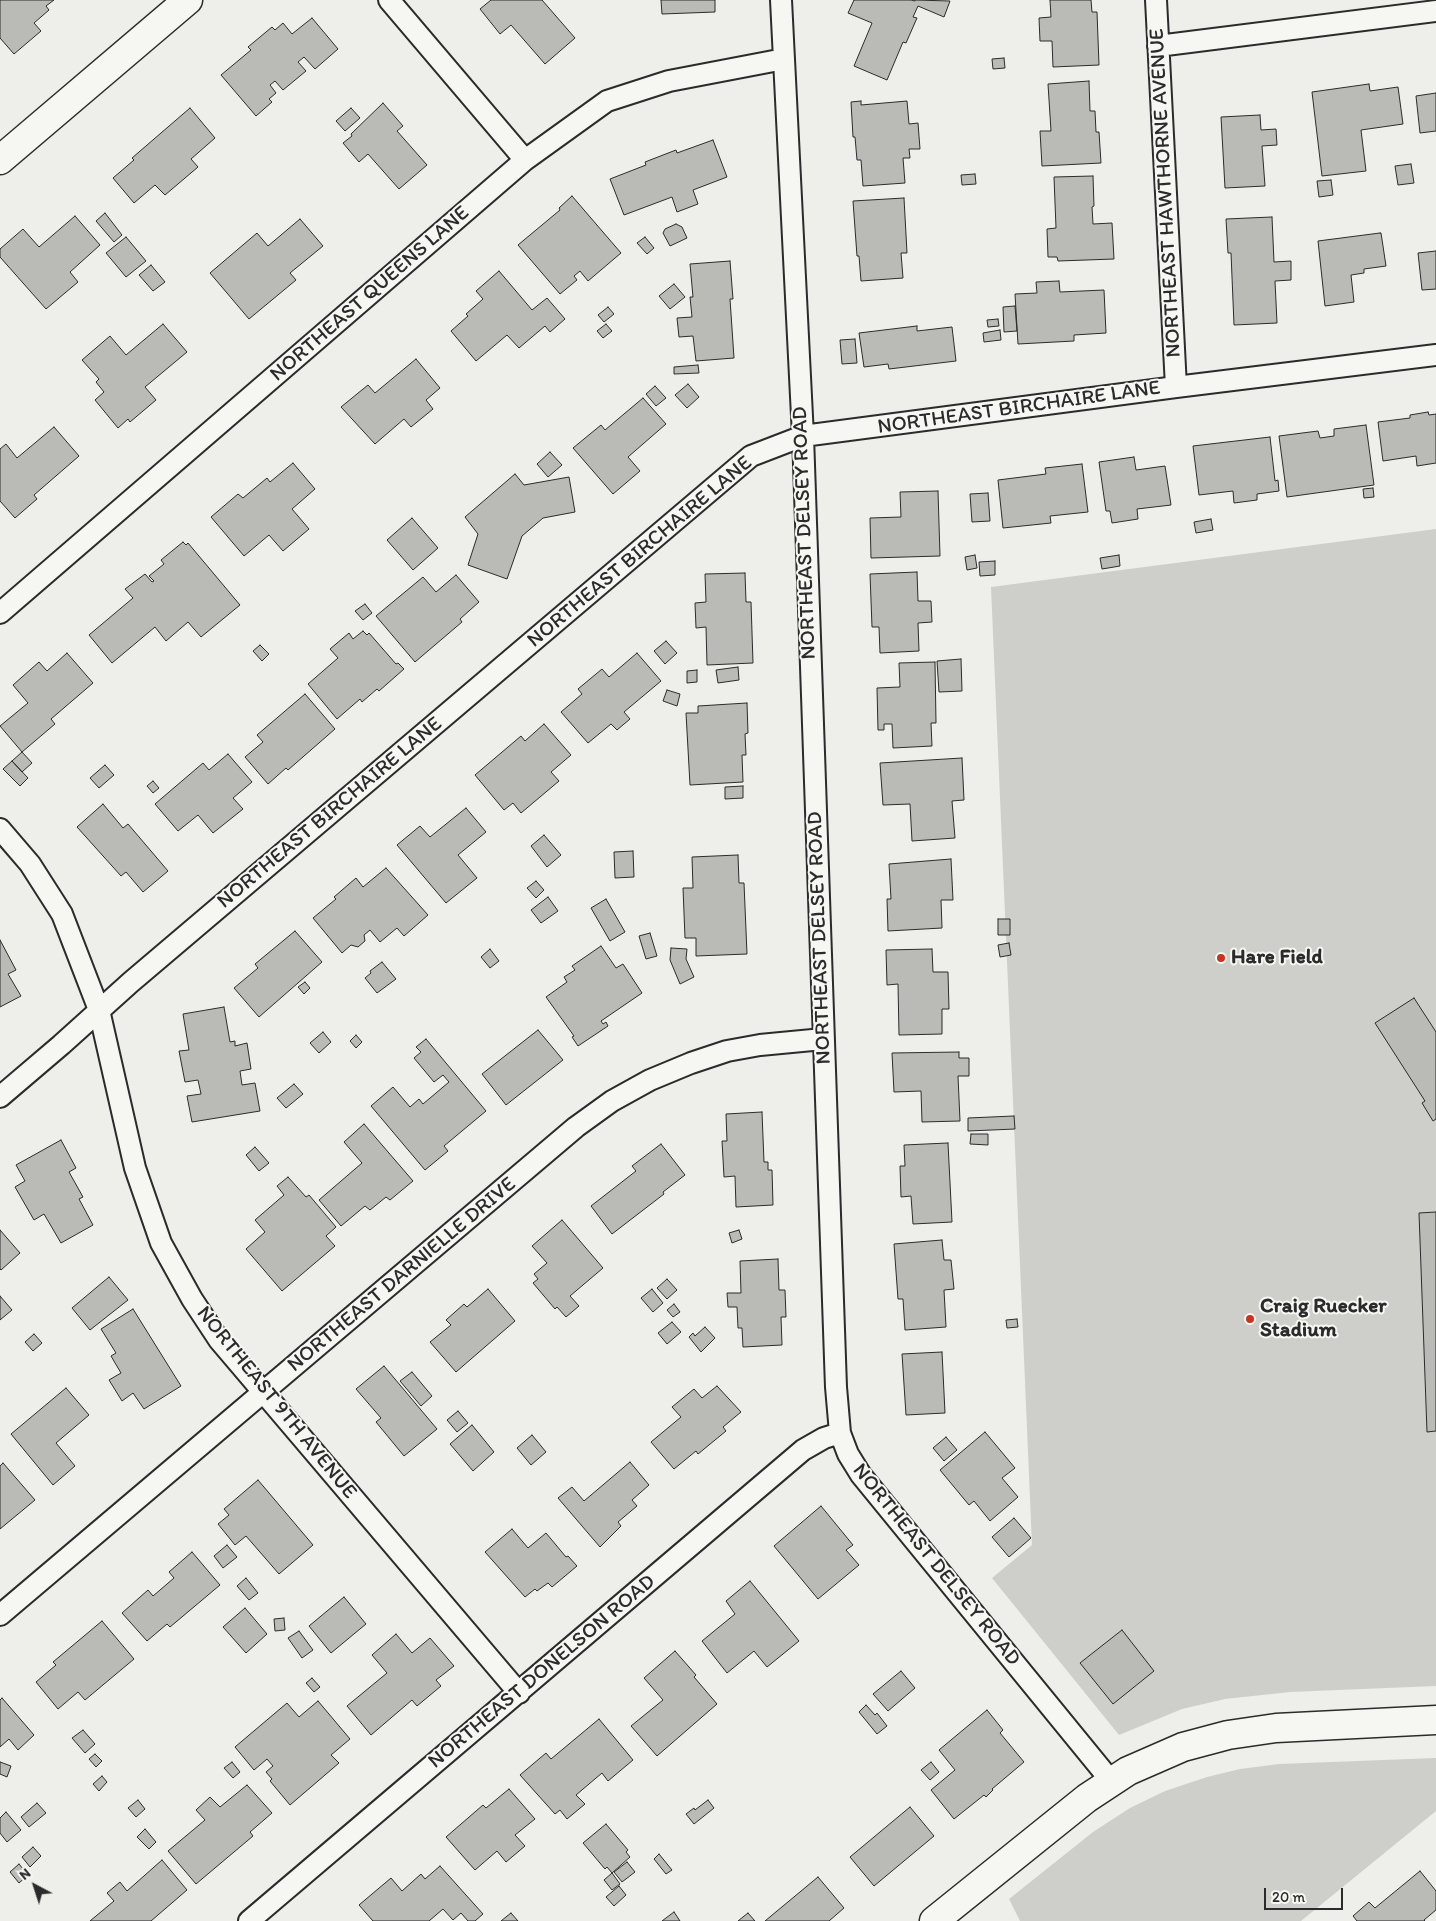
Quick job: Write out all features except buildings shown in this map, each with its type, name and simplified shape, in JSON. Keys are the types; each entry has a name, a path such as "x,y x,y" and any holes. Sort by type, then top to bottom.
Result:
{"street":[{"path":"0,160 188,0"},
{"path":"389,0 525,160"},
{"name":"NORTHEAST DELSEY ROAD","path":"781,0 802,436 836,1387 840,1433 848,1454 861,1475 1111,1781"},
{"name":"NORTHEAST HAWTHORNE AVENUE","path":"1156,0 1176,387"},
{"path":"1158,46 1436,11"},
{"name":"NORTHEAST QUEENS LANE","path":"0,613 525,160 607,101 669,81 784,59"},
{"name":"NORTHEAST BIRCHAIRE LANE","path":"0,1096 131,982 751,456 802,436 1436,355"},
{"name":"NORTHEAST 9TH AVENUE","path":"0,829 30,864 62,914 99,1010 135,1168 161,1243 192,1299 219,1340 519,1692"},
{"name":"NORTHEAST DARNIELLE DRIVE","path":"0,1615 576,1127 612,1101 650,1080 727,1051 760,1045 824,1039"},
{"name":"NORTHEAST DONELSON ROAD","path":"249,1921 803,1450 824,1438 840,1433"},
{"path":"934,1921 1087,1798 1111,1781 1128,1771 1183,1747 1228,1735 1276,1728 1436,1720"}],"shaded area":[{"name":"Hare Field","path":"1436,529 1436,1686 1290,1692 1225,1699 1182,1709 1119,1735 992,1578 1032,1545 991,587"},
{"path":"1436,1758 1436,1811 1301,1921 1020,1921 1009,1899 1093,1832 1130,1808 1165,1791 1207,1777 1240,1769 1279,1764"}],"place":[{"name":"Hare Field","path":"1221,958"},
{"name":"Craig Ruecker Stadium","path":"1250,1319"}]}
